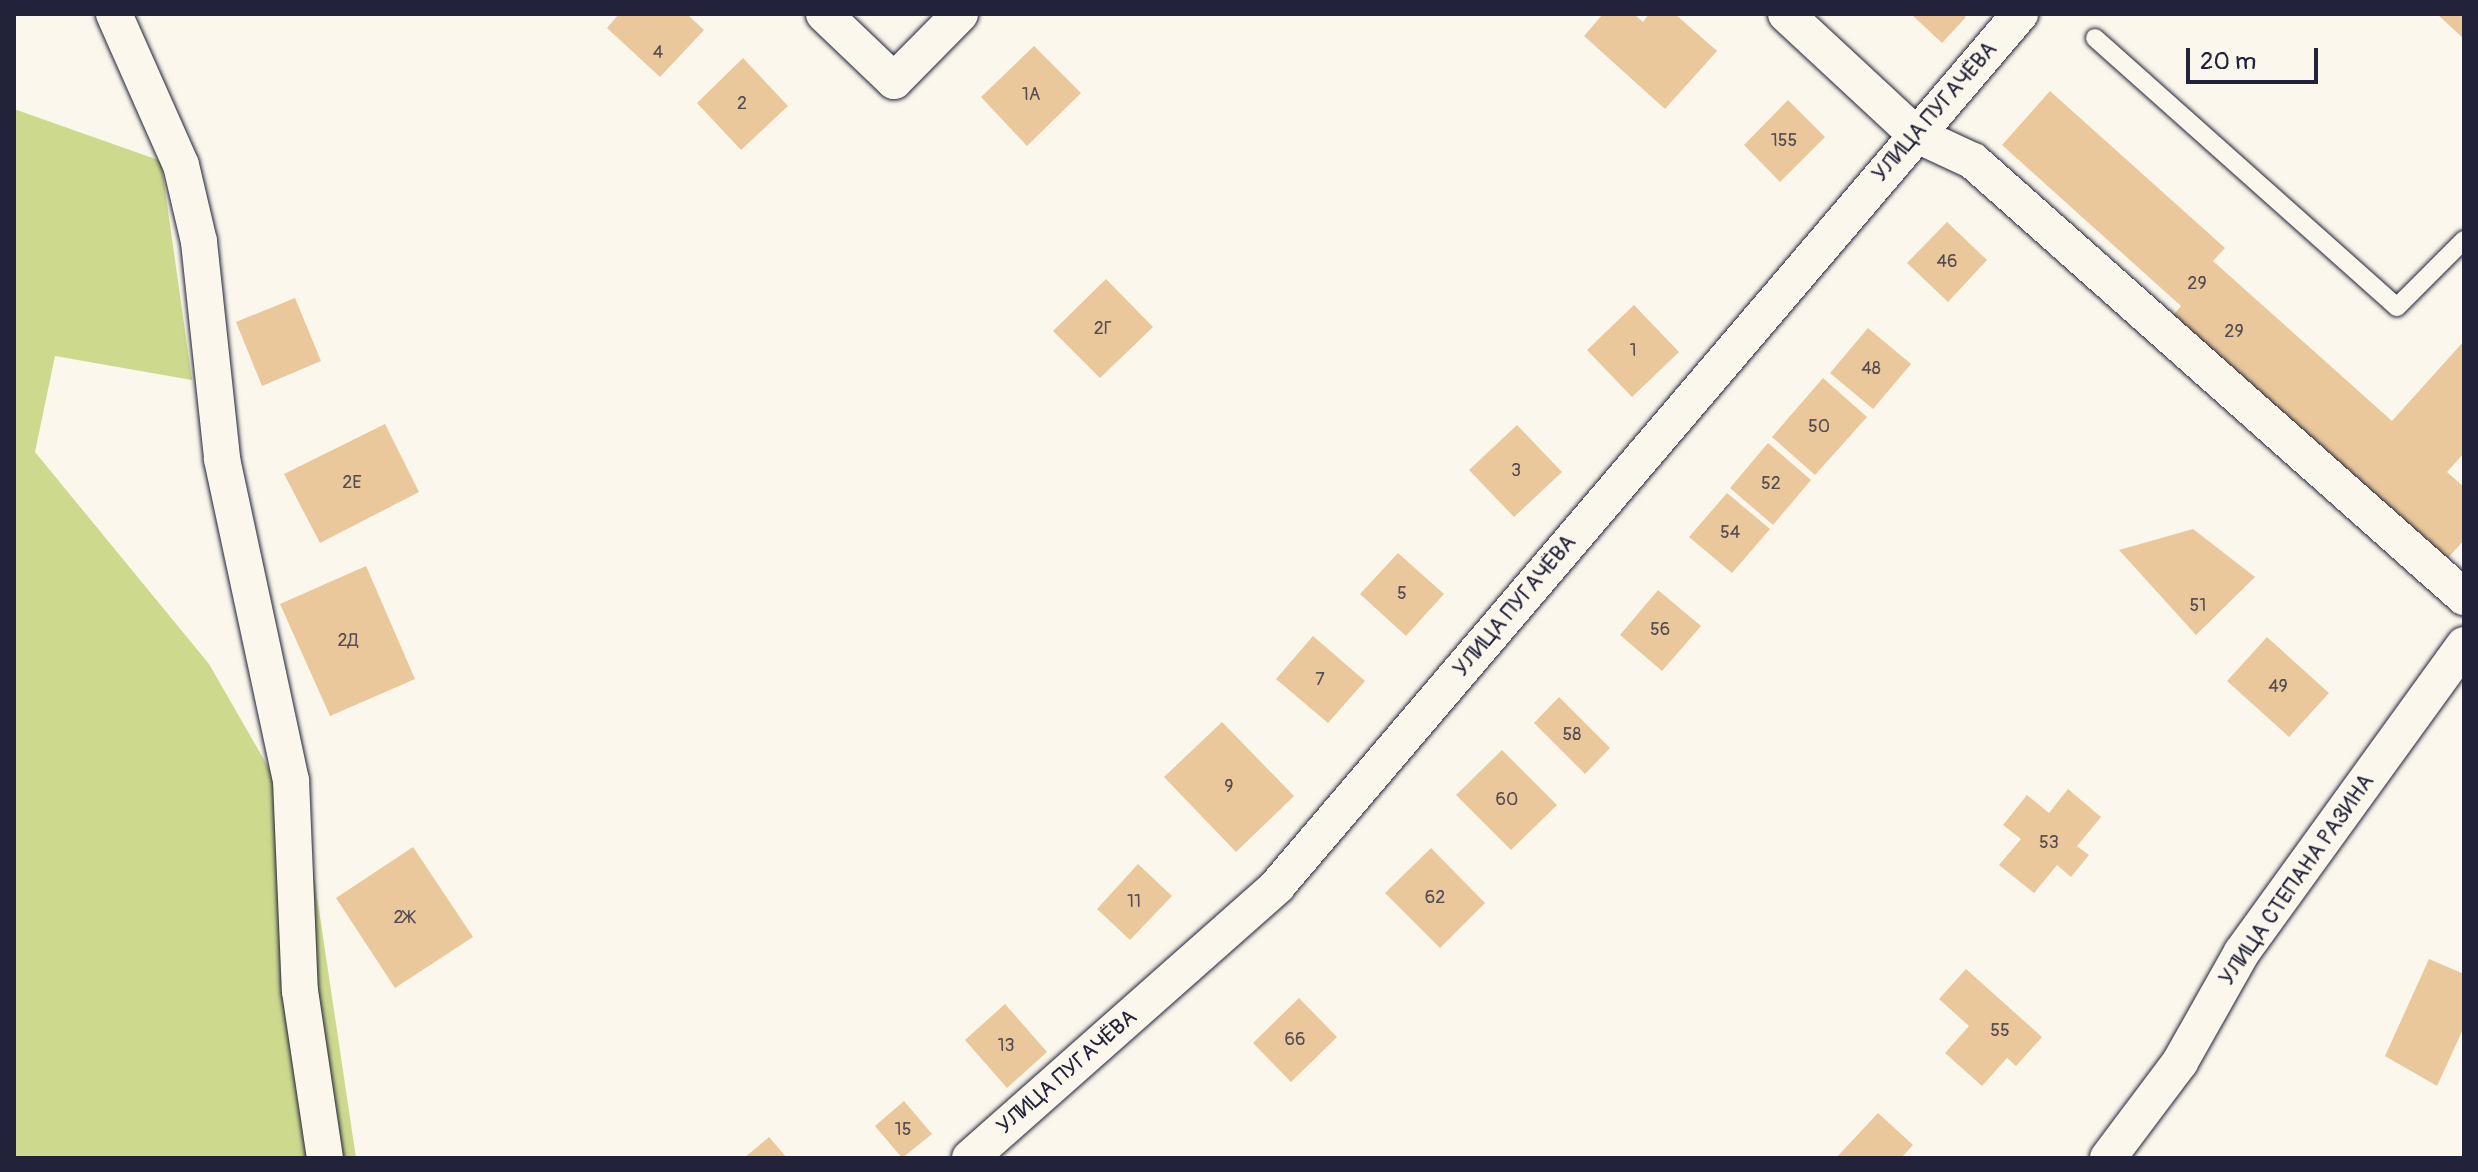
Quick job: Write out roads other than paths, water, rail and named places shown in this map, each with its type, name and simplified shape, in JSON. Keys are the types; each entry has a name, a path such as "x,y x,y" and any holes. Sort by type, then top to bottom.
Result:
{"street":[{"path":"114,14 181,165 199,242 222,459 291,780 299,976 325,1158"},
{"path":"824,14 894,81 960,14"},
{"name":"УЛИЦА ПУГАЧЁВА","path":"970,1158 1277,886 2020,14"},
{"path":"1797,18 1915,134 1973,161 2464,597"},
{"name":"УЛИЦА СТЕПАНА РАЗИНА","path":"2108,1158 2180,1062 2242,952 2464,645"}],"lane":[{"path":"2095,38 2397,307 2464,240"}]}
